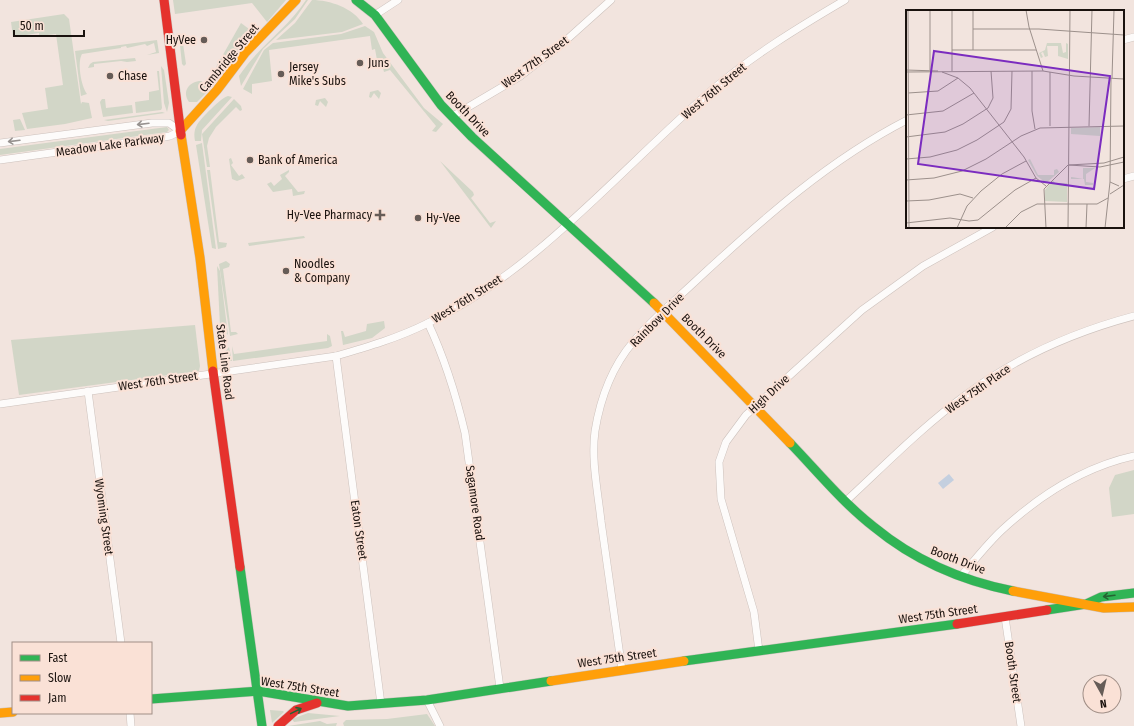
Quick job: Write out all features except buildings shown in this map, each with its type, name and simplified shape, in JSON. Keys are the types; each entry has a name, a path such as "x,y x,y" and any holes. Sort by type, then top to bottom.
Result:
{"main road":[{"name":"State Line Road","path":"164,0 180,131 200,258 214,373 262,726"},
{"name":"Cambridge Street","path":"180,131 217,90 246,53 279,20 296,0"},
{"name":"Booth Drive","path":"356,0 375,15 420,78 472,137 663,312 873,527 905,550 930,564 961,576 1003,589 1086,604"},
{"name":"West 75th Street","path":"152,699 258,691 348,706 427,700 622,670 1005,617 1086,604 1101,597 1134,592"},
{"name":"West 75th Street","path":"1086,604 1104,608 1134,607"},
{"path":"278,726 296,710 318,702"},
{"path":"0,713 12,712"}],"street":[{"path":"375,15 398,0"},
{"name":"West 77th Street","path":"453,116 519,77 563,43 611,0"},
{"name":"West 76th Street","path":"0,404 336,356 376,345 428,323 488,288 512,271 568,224 713,89 766,50 845,0"},
{"path":"1124,40 1134,37"},
{"name":"Rainbow Drive","path":"622,670 595,469 595,433 599,412 606,388 618,364 632,343 663,312 783,202 859,148 906,121"},
{"name":"Meadow Lake Parkway","path":"0,143 160,122 169,123 180,131 170,136 159,138 0,160"},
{"path":"1124,179 1134,176"},
{"name":"High Drive","path":"759,651 754,612 721,499 719,462 726,442 736,426 833,334 878,298 941,255 991,228"},
{"name":"West 75th Place","path":"846,501 936,418 967,394 1003,370 1061,340 1098,326 1134,316"},
{"name":"Sagamore Road","path":"428,323 446,362 457,396 465,433 500,688"},
{"name":"Eaton Street","path":"336,356 381,704"},
{"name":"Wyoming Street","path":"88,391 121,642"},
{"path":"961,576 1001,532 1024,511 1052,491 1103,466 1134,456"},
{"name":"Booth Street","path":"1005,617 1021,726"},
{"path":"427,700 440,726"},
{"path":"130,714 131,726"}],"green space":[{"path":"173,0 286,0 267,22 252,3 175,14"},
{"path":"306,0 308,0 295,19 263,49 241,86 239,76 255,56 290,20"},
{"path":"312,0 333,3 347,9 359,18 363,24 342,32 276,40 295,23"},
{"path":"64,14 69,19 81,104 82,102 89,103 92,118 65,124 27,129 22,113 48,109 45,88 63,85 56,34 39,36 39,33 13,37 11,22"},
{"path":"241,23 249,29 249,38 224,69 218,71 216,67"},
{"path":"365,26 374,32 383,53 424,108 443,124 436,132 432,131 436,126 390,70 384,72 381,60 377,60 375,49 372,50 370,36 269,50 272,81 252,84 252,94 243,89 264,50 273,43 341,34"},
{"path":"179,36 182,37 186,64 184,66 182,64"},
{"path":"157,40 159,53 147,55 156,52 154,43 147,46 145,44 127,48 126,46 82,54 80,74 87,94 81,96 75,51"},
{"path":"135,58 136,61 94,64 94,67 88,68 93,62"},
{"path":"161,66 164,70 169,103 167,112 164,103"},
{"path":"157,71 159,71 161,110 136,113 135,102 149,100 149,92 159,90"},
{"path":"197,81 201,81 207,85 207,92 197,102 189,102 186,94 188,87"},
{"path":"378,90 381,93 379,99 374,93 371,98 369,97 370,92"},
{"path":"228,96 232,97 202,130 201,141 195,141 194,135 199,122 216,104"},
{"path":"325,98 328,102 326,107 320,101 318,106 315,105 316,100"},
{"path":"102,99 105,99 106,108 132,105 133,113 103,117 100,102"},
{"path":"234,99 241,106 242,110 240,111 236,107 216,127 209,138 207,146 210,167 207,167 202,134"},
{"path":"162,112 165,113 108,121 104,120"},
{"path":"20,119 25,130 15,131 13,120"},
{"path":"167,127 169,130 167,132 0,155 0,149"},
{"path":"202,143 216,249 212,248 196,145"},
{"path":"231,158 233,163 231,165 239,176 242,174 245,178 237,181 232,179 229,159"},
{"path":"440,161 473,192 474,195 471,198 490,223 496,221 491,228"},
{"path":"207,170 210,170 219,242 227,243 226,247 218,249"},
{"path":"289,170 285,176 298,192 305,191 304,194 293,196 292,189 273,192 267,184 271,182 274,186 282,179 280,175"},
{"path":"304,236 305,238 249,246 248,243"},
{"path":"226,261 230,264 229,267 223,269 231,332 236,332 238,334 230,336 219,264"},
{"path":"217,266 220,271 228,335 220,326"},
{"path":"384,321 385,328 372,338 343,345 341,331 343,331 345,337 366,331 367,324"},
{"path":"195,325 200,366 199,371 19,395 11,340"},
{"path":"327,334 330,336 332,346 328,348 233,361 232,346 234,354 327,341"},
{"path":"229,347 232,361 222,361 223,354"},
{"path":"1134,470 1134,514 1112,517 1109,488 1115,475"},
{"path":"270,710 283,711 284,712 272,723"},
{"path":"308,713 340,716 294,722 292,719"},
{"path":"427,714 435,726 344,726 343,723 346,720 387,719"},
{"path":"320,721 327,724 337,723 336,726 288,726"}],"water":[{"path":"949,474 954,480 943,489 938,483"}],"traffic: fast":[{"path":"356,0 375,15 441,105 472,137 654,303"},
{"path":"790,443 852,508 889,539 940,568 994,587 1013,591"},
{"path":"240,567 262,726"},
{"path":"1047,610 1086,604 1101,597 1134,593"},
{"path":"684,661 957,624"},
{"path":"152,699 258,691 348,706 427,700 551,681"}],"traffic: slow":[{"path":"180,131 217,90 245,53 296,0"},
{"path":"181,135 200,258 213,371"},
{"path":"654,303 790,443"},
{"path":"1013,591 1104,608 1134,607"},
{"path":"551,681 684,661"},
{"path":"0,713 12,712"}],"traffic: jam":[{"path":"164,0 181,135"},
{"path":"213,371 240,567"},
{"path":"957,624 1047,610"},
{"path":"278,726 296,710 317,703"}],"place":[{"name":"HyVee","path":"204,40"},
{"name":"Juns","path":"360,63"},
{"name":"Jersey Mike's Subs","path":"281,74"},
{"name":"Chase","path":"110,76"},
{"name":"Bank of America","path":"250,160"},
{"name":"Hy-Vee Pharmacy","path":"380,215"},
{"name":"Hy-Vee","path":"418,218"},
{"name":"Noodles & Company","path":"286,271"}]}
